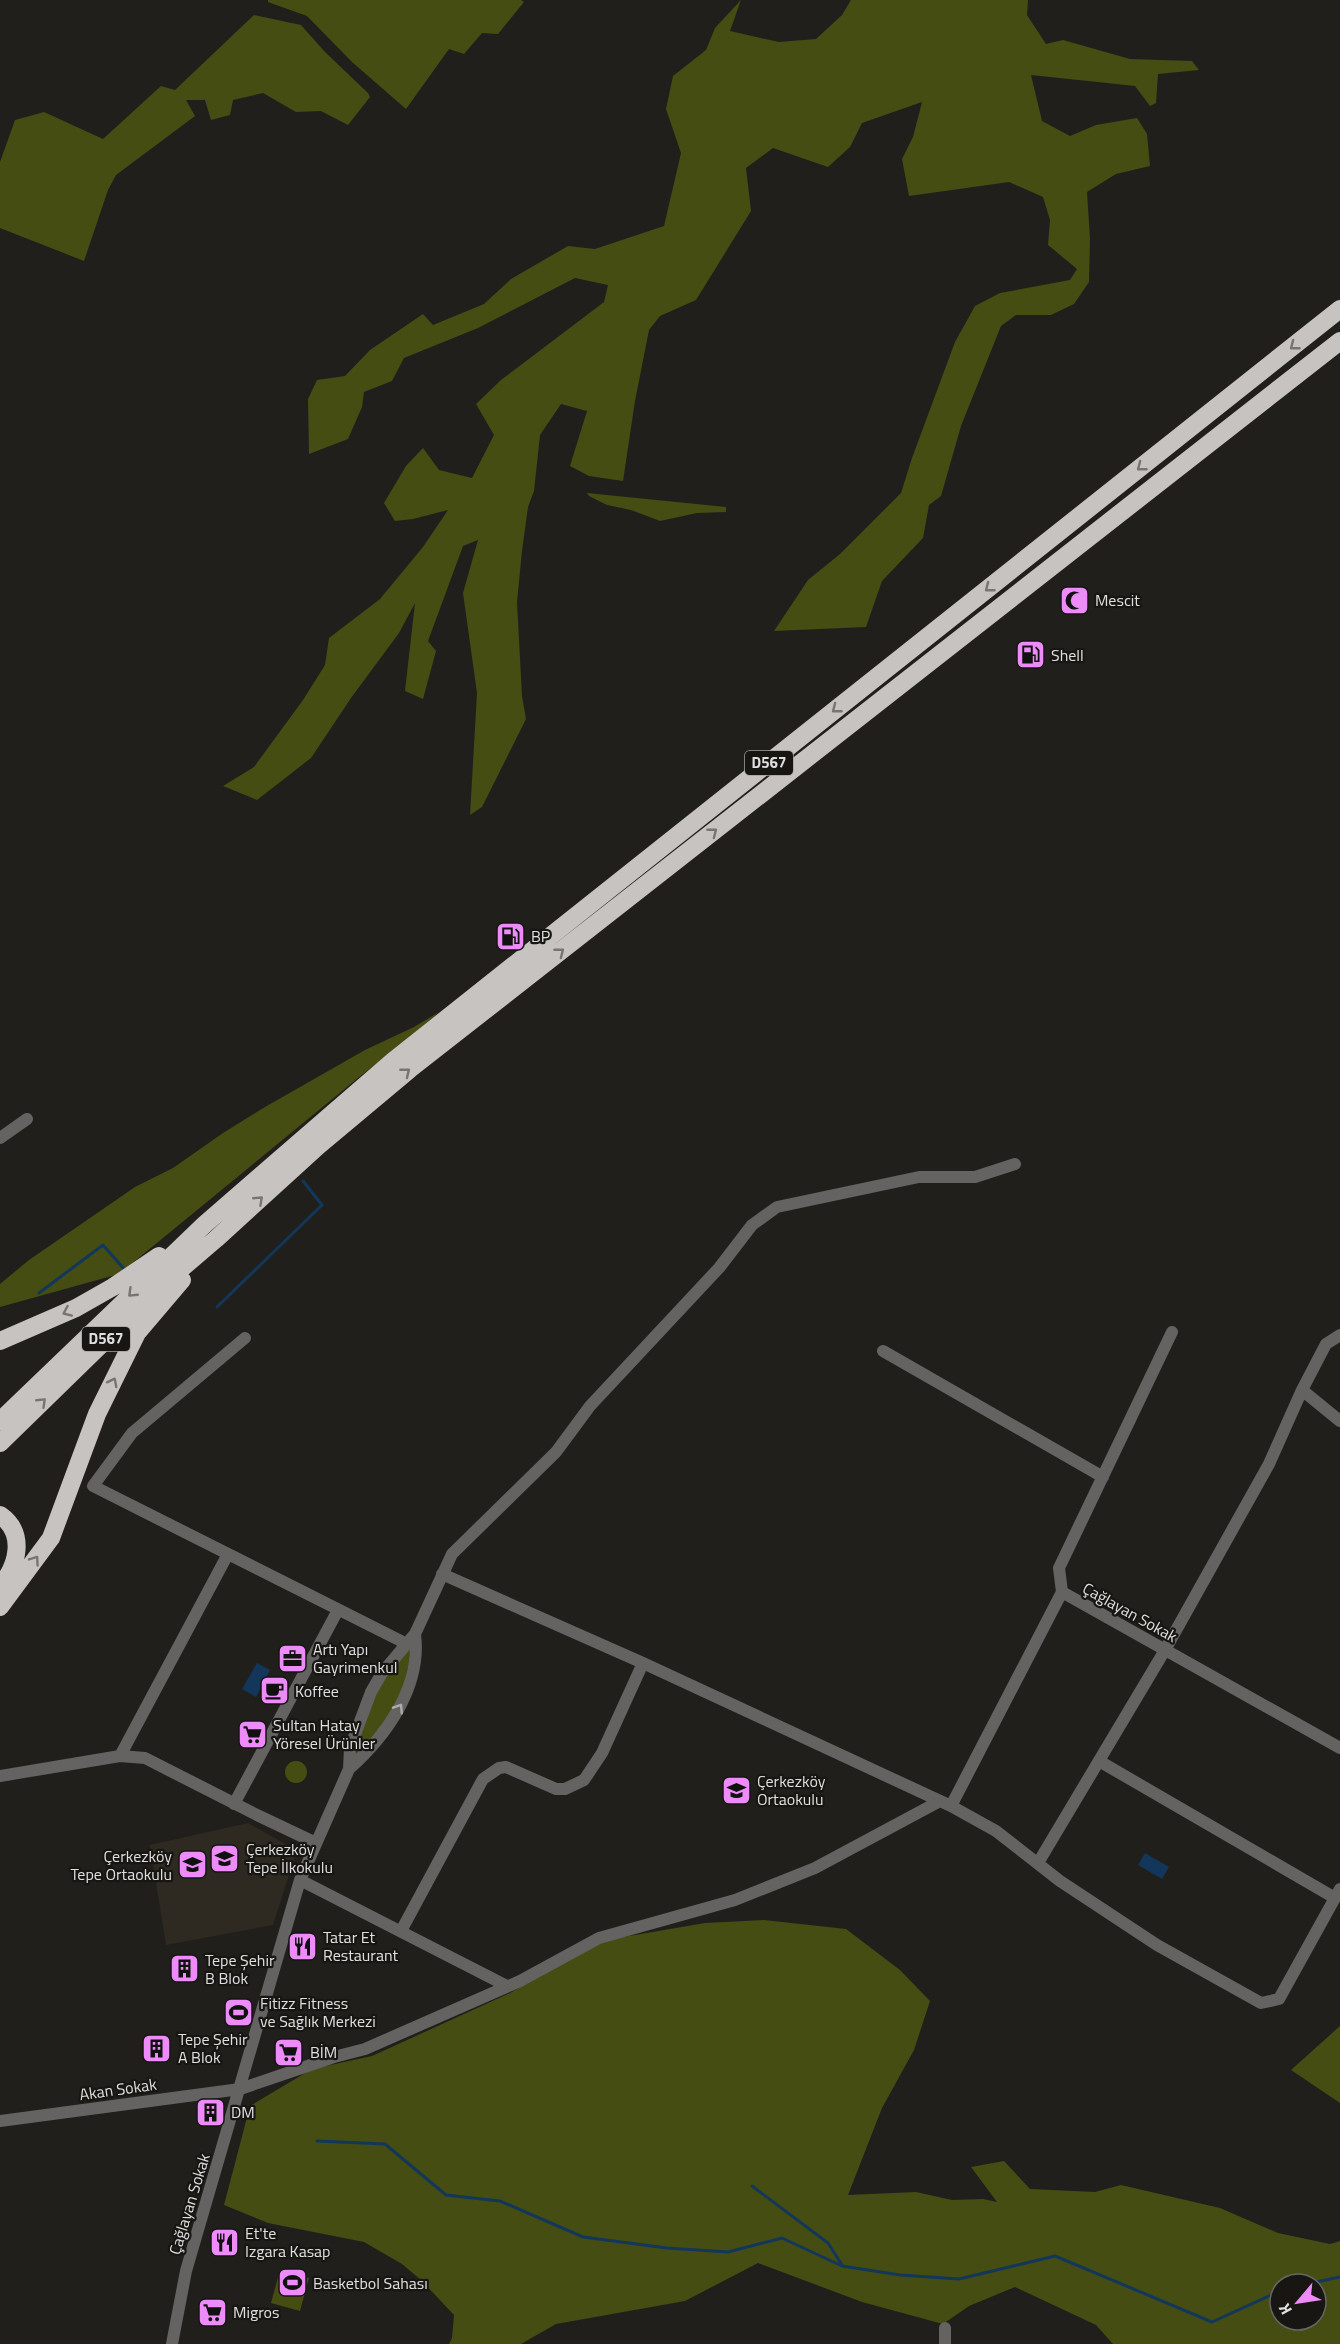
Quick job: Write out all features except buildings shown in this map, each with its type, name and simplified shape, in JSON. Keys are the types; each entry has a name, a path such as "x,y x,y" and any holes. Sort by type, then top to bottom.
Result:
{"highway":[{"name":"D567","path":"0,1421 205,1224 393,1061 1340,309"},
{"name":"D567","path":"0,1443 161,1286 318,1146 410,1069 1340,341"},
{"path":"0,1341 76,1308 113,1287 205,1224"},
{"path":"0,1607 51,1538 97,1414 137,1333 216,1239"},
{"path":"0,1515 11,1526 16,1540 17,1553 14,1568 0,1586"}],"street":[{"path":"0,1138 27,1119"},
{"path":"349,1769 350,1748 371,1692 382,1673 411,1639 452,1554 556,1452 590,1406 719,1268 752,1225 777,1207 919,1178 975,1177 1015,1164"},
{"path":"1062,1592 1059,1568 1172,1332"},
{"path":"1038,1863 1165,1650 1269,1464 1302,1390 1326,1344 1340,1335"},
{"path":"245,1338 132,1433 93,1486 339,1610 411,1639 416,1646 405,1700 379,1739 349,1769"},
{"path":"883,1351 1103,1477"},
{"path":"1302,1390 1340,1421"},
{"path":"120,1756 228,1554"},
{"path":"442,1574 829,1744 996,1831 1060,1881 1157,1945 1261,2003 1279,1999 1337,1893 1099,1761"},
{"name":"Çağlayan Sokak","path":"945,1804 963,1785 1062,1592 1340,1748"},
{"path":"234,1804 339,1610"},
{"path":"401,1931 483,1779 499,1768 506,1767 556,1790 566,1789 584,1780 602,1753 643,1663"},
{"path":"0,1776 120,1756 145,1758 316,1843"},
{"name":"Çağlayan Sokak","path":"172,2344 186,2271 300,1880 349,1769"},
{"name":"Akan Sokak","path":"0,2121 240,2089 334,2056 365,2049 507,1986 599,1938 735,1900 815,1868 945,1804"},
{"path":"300,1880 507,1986"},
{"path":"945,2328 945,2344"}],"shaded area":[{"path":"248,1823 289,1846 295,1856 273,1925 166,1945 150,1845"}],"green space":[{"path":"268,0 521,0 524,2 498,34 482,33 464,54 449,49 406,109 352,62 307,16 268,2"},
{"path":"741,0 730,31 779,42 816,39 842,15 851,0 1028,0 1027,15 1046,44 1063,40 1130,59 1192,61 1199,70 1158,74 1156,103 1150,106 1135,86 1031,75 1042,121 1070,136 1096,125 1137,118 1147,134 1150,166 1116,174 1087,192 1090,239 1089,282 1074,304 1051,315 1016,315 1001,326 961,426 941,496 929,505 923,538 882,581 866,627 774,631 808,580 840,554 901,493 955,342 975,306 1000,293 1070,280 1077,269 1048,245 1050,220 1043,197 1009,182 909,196 902,159 913,137 922,102 862,123 850,147 828,167 773,148 746,168 751,211 696,300 660,316 649,330 623,481 589,476 570,466 587,411 561,404 540,435 534,491 528,507 517,602 522,696 526,719 482,807 470,815 477,693 463,593 478,540 463,546 428,641 436,651 423,699 405,691 415,603 399,633 351,698 311,758 257,800 223,786 254,767 303,700 325,665 329,638 380,599 423,547 448,510 395,521 384,503 406,466 423,448 439,470 472,478 494,435 476,404 501,380 604,302 608,285 575,278 478,328 404,358 392,381 364,392 362,407 348,439 309,454 308,399 317,380 345,376 370,350 423,314 433,325 484,304 511,279 568,246 595,249 664,226 681,153 666,109 673,76 706,50 715,28"},
{"path":"254,15 301,25 325,52 368,93 370,97 348,125 321,111 296,112 263,93 233,100 230,115 211,120 205,100 186,100 195,116 116,175 108,190 84,261 0,228 0,162 15,120 44,112 103,139 161,86 175,90"},
{"path":"587,493 726,507 726,512 697,513 660,521 631,510 607,505"},
{"path":"439,1012 119,1274 0,1307 0,1284 29,1260 135,1187 173,1168 265,1107 365,1050 414,1027"},
{"path":"414,1642 400,1702 374,1740 352,1760 377,1687"},
{"path":"296,1761 304,1764 307,1772 304,1780 296,1783 288,1780 285,1772 288,1764"},
{"path":"764,1920 846,1929 900,1970 930,2001 914,2050 882,2108 848,2195 916,2192 952,2200 983,2199 997,2202 971,2167 1004,2161 1030,2189 1095,2192 1121,2185 1220,2208 1278,2233 1330,2244 1340,2241 1340,2344 1113,2344 1096,2325 1015,2287 969,2306 943,2324 862,2302 758,2263 685,2301 556,2324 521,2344 449,2344 452,2338 454,2315 421,2280 402,2264 364,2242 268,2223 224,2205 250,2106 312,2069 372,2056 510,1993 600,1941 705,1923"},
{"path":"1340,2026 1340,2103 1291,2070"},
{"path":"280,2270 309,2278 300,2311 271,2303"}],"water":[{"path":"257,1663 270,1670 256,1697 242,1689"},
{"path":"1145,1853 1169,1867 1162,1879 1138,1865"}],"waterway":[{"path":"217,1307 322,1205 303,1181"},
{"path":"39,1293 103,1245 125,1270"},
{"path":"317,2141 385,2144 446,2195 500,2201 583,2237 667,2248 728,2252 782,2238 842,2266 900,2275 959,2279 1055,2256 1212,2322 1268,2296"},
{"path":"752,2186 828,2243 842,2265"},
{"path":"1328,2280 1340,2277"}],"place":[{"name":"Mescit","path":"1074,600"},
{"name":"Shell","path":"1030,655"},
{"name":"BP","path":"510,936"},
{"name":"Artı Yapı Gayrimenkul","path":"292,1658"},
{"name":"Koffee","path":"274,1691"},
{"name":"Sultan Hatay Yöresel Ürünler","path":"252,1734"},
{"name":"Çerkezköy Ortaokulu","path":"736,1790"},
{"name":"Çerkezköy Tepe İlkokulu","path":"225,1858"},
{"name":"Çerkezköy Tepe Ortaokulu","path":"193,1865"},
{"name":"Tatar Et Restaurant","path":"302,1946"},
{"name":"Tepe Şehir B Blok","path":"184,1969"},
{"name":"Fitizz Fitness ve Sağlık Merkezi","path":"239,2012"},
{"name":"Tepe Şehir A Blok","path":"157,2048"},
{"name":"BİM","path":"289,2052"},
{"name":"DM","path":"210,2112"},
{"name":"Et'te Izgara Kasap","path":"224,2242"},
{"name":"Basketbol Sahası","path":"292,2283"},
{"name":"Migros","path":"212,2312"}]}
